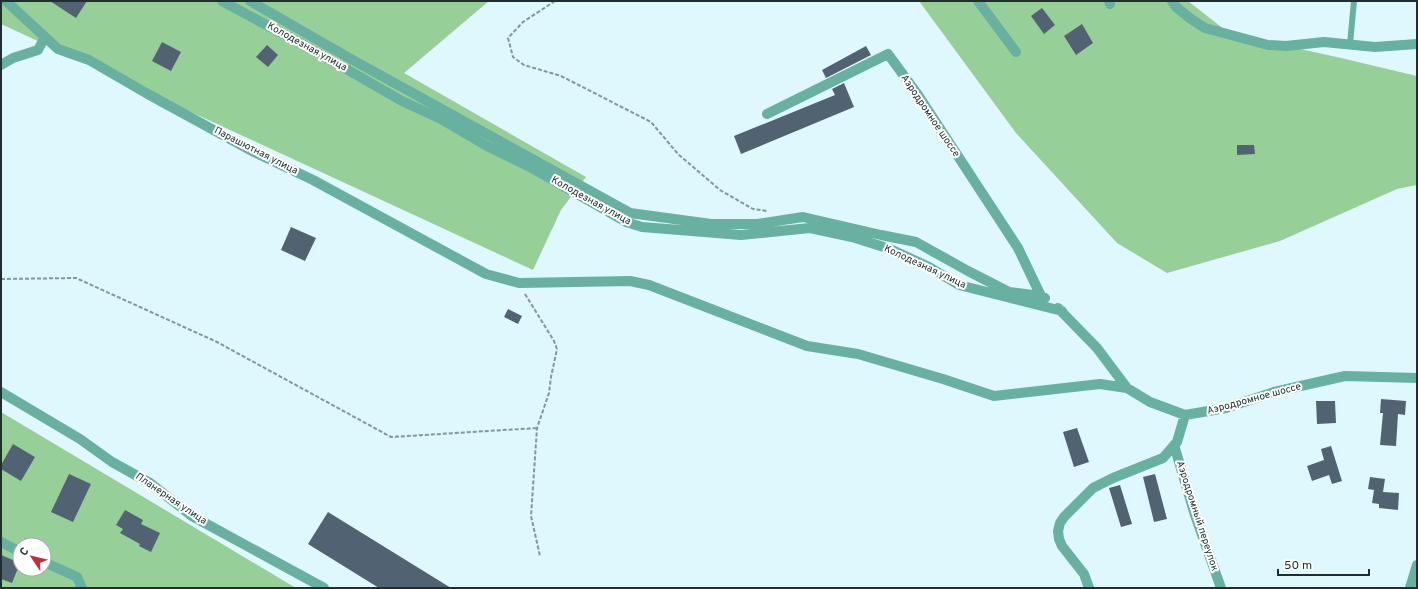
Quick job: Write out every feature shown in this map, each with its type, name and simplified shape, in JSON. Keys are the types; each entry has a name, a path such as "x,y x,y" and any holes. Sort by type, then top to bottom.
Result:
{"street":[{"name":"Парашютная улица","path":"6,1 58,49 89,60 146,93 248,148 313,180 486,274 519,283 630,281 648,285 807,346 858,354 943,378 994,396 1100,384 1127,388"},
{"name":"Колодезная улица","path":"222,1 313,50 402,101 441,119 487,146 530,167 626,222 642,227 741,235 810,228 852,237 890,250 929,267 959,285 1062,311"},
{"name":"Колодезная улица","path":"250,1 351,59 630,213 711,224 757,224 803,217"},
{"path":"978,1 1016,52"},
{"path":"1172,1 1176,7 1191,19 1206,28 1268,44 1286,46 1324,42 1375,47 1417,44"},
{"path":"1,65 13,58 38,50 45,37"},
{"name":"Аэродромное шоссе","path":"767,114 888,54 918,95 1018,248 1041,296"},
{"name":"Аэродромное шоссе","path":"803,217 881,236 916,242 968,272 1009,292 1041,296 1062,311 1097,348 1127,388 1150,402 1185,416 1226,408 1274,392 1345,376 1417,378"},
{"name":"Планерная улица","path":"1,392 80,439 112,462 150,483 192,516 324,588"},
{"path":"1089,588 1084,574 1062,546 1058,531 1060,524 1064,517 1093,488 1113,478 1163,458 1177,442 1185,416"},
{"name":"Аэродромный переулок","path":"1174,445 1195,515 1221,588"},
{"path":"1,542 12,548"},
{"path":"1410,588 1417,565"},
{"path":"52,566 77,577 82,588"}],"lane":[{"path":"1350,44 1354,1"}],"path":[{"path":"555,1 523,22 508,38 513,57 524,65 562,76 651,122 678,154 720,190 753,209 768,211"},
{"path":"1,279 76,278 216,342 391,437 537,428"},
{"path":"519,283 554,341 557,349 549,393 537,428 531,516 540,556"}],"green space":[{"path":"1,1 489,1 404,73 586,177 561,210 533,270 1,24"},
{"path":"919,1 1188,1 1229,33 1417,76 1417,185 1397,189 1280,241 1167,273 1117,243 1016,133"},
{"path":"1,412 296,588 1,588"}],"building":[{"path":"50,1 87,1 76,18"},
{"path":"1042,8 1055,25 1044,34 1031,16"},
{"path":"1082,24 1093,43 1076,55 1064,36"},
{"path":"162,42 181,52 171,71 152,61"},
{"path":"267,45 278,55 268,67 256,57"},
{"path":"866,46 871,55 826,78 822,70"},
{"path":"844,83 854,107 741,154 734,136 835,95 832,89"},
{"path":"1237,145 1254,145 1255,154 1237,155"},
{"path":"291,227 316,238 305,261 281,250"},
{"path":"508,309 522,316 518,324 504,317"},
{"path":"1381,399 1406,401 1405,415 1398,414 1396,446 1380,445 1383,413 1380,413"},
{"path":"1316,401 1335,401 1336,423 1317,424"},
{"path":"1077,428 1089,462 1074,467 1063,432"},
{"path":"13,444 35,457 21,481 1,469 1,465"},
{"path":"1331,446 1342,481 1332,484 1329,475 1312,481 1307,466 1324,460 1321,449"},
{"path":"69,474 91,484 73,522 51,512"},
{"path":"1155,474 1167,519 1154,522 1143,477"},
{"path":"1370,477 1385,479 1383,492 1399,493 1398,510 1379,508 1379,504 1372,503 1374,490 1368,489"},
{"path":"1120,485 1132,524 1121,527 1109,488"},
{"path":"125,510 143,520 141,524 160,533 151,552 120,533 123,529 116,525"},
{"path":"328,512 451,588 379,588 308,544"},
{"path":"1,555 12,560 12,577 14,577 12,583 1,579"}]}
